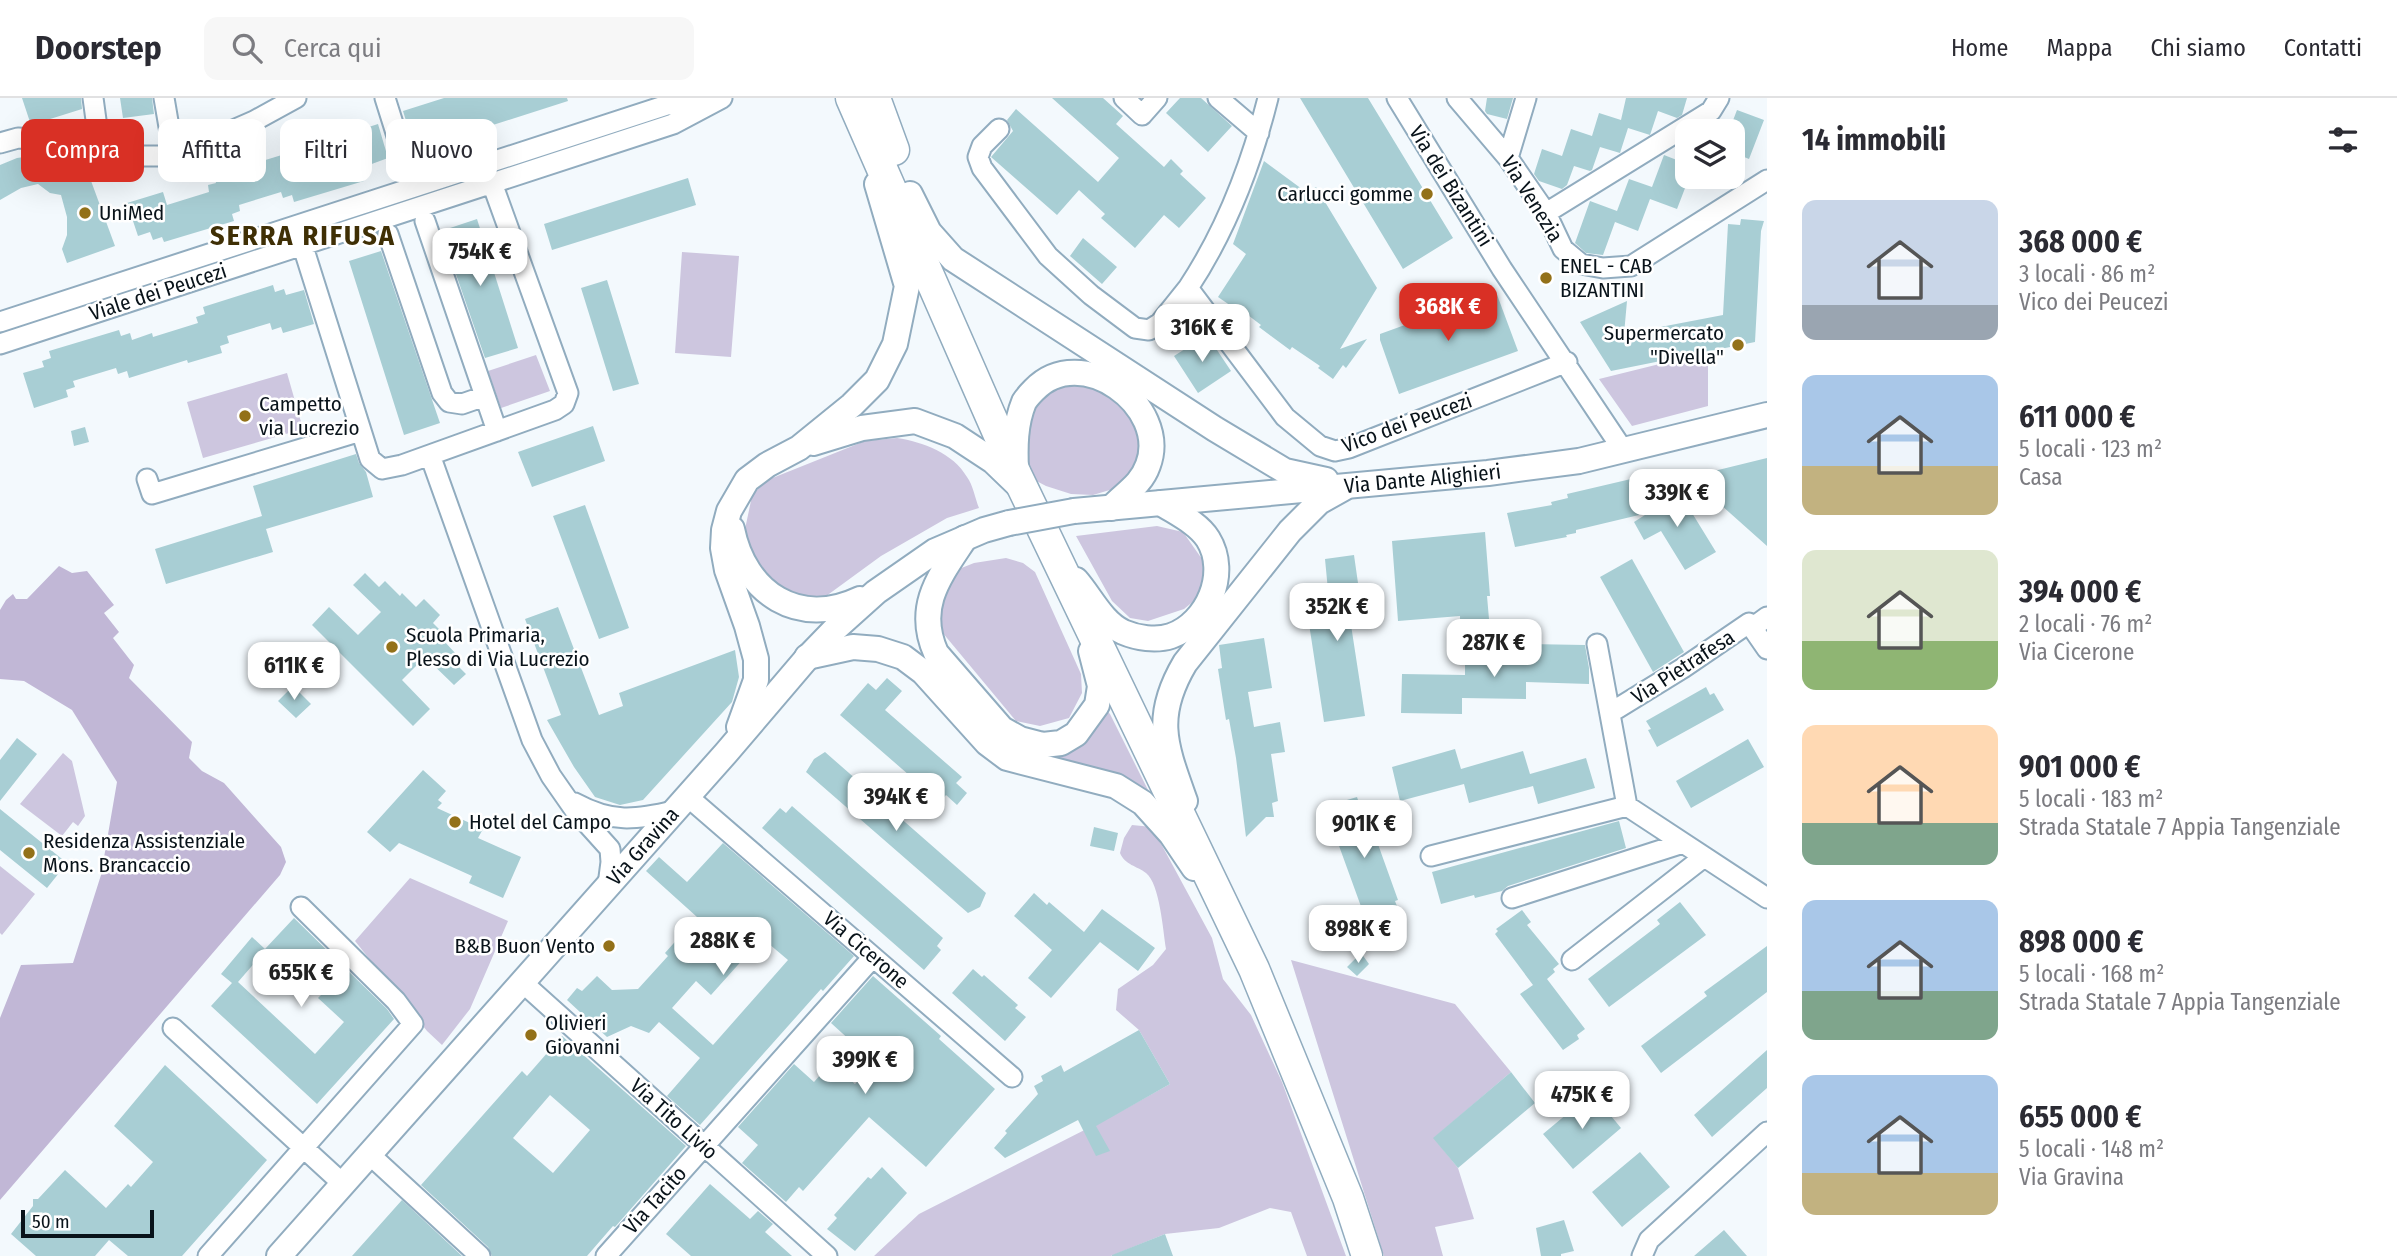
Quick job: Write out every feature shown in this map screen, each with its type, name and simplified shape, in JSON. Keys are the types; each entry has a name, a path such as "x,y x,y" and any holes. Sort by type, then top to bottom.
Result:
{"highway":[{"path":"860,99 909,194 918,248"},
{"path":"860,99 918,248 1020,482 1254,969 1348,1198 1367,1256"}],"main road":[{"path":"726,753 742,722 756,680 753,648 723,548 729,511 747,480 767,464 799,447 852,405 877,380 895,344 907,286 860,99"},
{"path":"909,194 929,232 953,259 1138,382 1284,471 1347,485"},
{"path":"1020,482 1015,440 1025,399 1044,380 1074,372 1095,374 1123,390 1141,412 1151,438 1150,462 1140,482 1111,508"},
{"name":"Via Dante Alighieri","path":"1009,523 1074,511 1488,473 1579,461 1767,415"},
{"path":"799,447 862,428 915,421 955,436 1020,482"},
{"path":"1218,891 1165,741 1165,710 1172,686 1185,663 1290,531 1319,502 1347,485"},
{"path":"1057,558 1102,615 1122,631 1147,639 1170,637 1201,614 1213,596 1216,559 1207,537 1161,503"},
{"path":"729,511 735,545 747,569 760,586 777,600 795,608 817,611 843,607 876,592"},
{"name":"Via Gravina","path":"279,1256 681,804 807,658 876,592 935,551 1009,523"},
{"path":"965,538 938,578 932,593 928,609 931,643 1002,729 1020,739 1043,745 1061,743 1076,734 1097,705 1101,686 1080,611"},
{"path":"807,658 853,647 878,649 903,657 923,672 986,743 1007,758 1116,786 1143,803 1188,857 1254,969"}],"street":[{"path":"93,98 96,119"},
{"path":"164,98 168,119"},
{"path":"258,119 296,98"},
{"path":"385,98 413,187"},
{"path":"1124,98 1142,114 1157,98"},
{"path":"1218,98 1259,133"},
{"path":"999,130 982,146 978,157 982,168 1048,256 1091,295 1135,328 1149,330 1160,323 1207,259 1234,205 1268,98"},
{"name":"Via dei Bizantini","path":"1396,98 1502,269 1567,362 1623,450"},
{"name":"Via Venezia","path":"1457,98 1508,158 1546,213 1563,249 1581,264 1603,268 1631,266 1767,180"},
{"path":"1508,158 1526,98"},
{"path":"1546,213 1712,111 1720,98"},
{"name":"Viale dei Peucezi","path":"497,160 667,105 717,100"},
{"name":"Viale dei Peucezi","path":"0,344 673,124 717,100"},
{"path":"0,143 21,138"},
{"name":"Viale dei Peucezi","path":"0,322 429,182"},
{"path":"296,225 370,458 382,469 402,465 555,410 565,404 568,393 484,182"},
{"path":"425,221 497,431"},
{"path":"388,234 442,393 449,402 462,404 485,396"},
{"name":"Vico dei Peucezi","path":"1188,288 1285,417 1320,446 1335,450 1349,448 1567,362"},
{"path":"97,290 106,309"},
{"path":"147,479 152,494 361,431"},
{"path":"430,455 533,740 551,776 610,849 608,885"},
{"name":"Via Pietrafesa","path":"1610,713 1673,675 1749,623 1760,623 1767,649"},
{"path":"1597,643 1627,806 1767,898"},
{"path":"568,800 589,811 614,819 636,819 681,804"},
{"name":"Via Cicerone","path":"681,804 873,957 1012,1077"},
{"path":"1431,856 1627,806"},
{"path":"1512,898 1684,843"},
{"path":"1572,960 1704,857"},
{"path":"208,1256 413,1024 396,1001 301,907"},
{"name":"Via Tacito","path":"606,1256 873,957"},
{"name":"Via Tito Livio","path":"522,982 827,1256"},
{"path":"173,1028 342,1183"},
{"path":"1642,1256 1649,1240 1767,1132"},
{"path":"368,1153 480,1256"}],"shaded area":[{"path":"682,252 739,256 731,357 675,353"},
{"path":"1708,352 1708,406 1632,426 1599,379"},
{"path":"536,355 550,391 501,408 488,371"},
{"name":"Campetto via Lucrezio","path":"287,373 303,429 203,458 187,402"},
{"path":"1079,381 1126,401 1143,429 1142,459 1123,486 1093,495 1071,494 1027,476 1022,441 1032,399 1052,386"},
{"path":"897,438 927,446 954,461 969,480 979,508 947,518 881,556 818,602 783,590 766,575 744,534 752,496 765,481 865,441"},
{"path":"1157,526 1183,532 1202,559 1204,579 1195,600 1184,609 1148,621 1130,618 1112,601 1076,536"},
{"path":"1006,558 1023,563 1035,572 1081,674 1082,693 1069,718 1040,726 1016,721 942,632 938,608 954,571 974,563"},
{"path":"59,566 72,573 87,571 114,605 104,613 119,632 113,638 134,665 129,678 192,742 189,758 202,771 224,783 281,847 286,862 280,875 0,1200 0,1018 21,965 73,963 101,875 117,782 72,710 24,681 0,679 0,610 13,594 16,599 27,599"},
{"path":"1106,710 1110,714 1150,794 1035,758"},
{"path":"63,753 72,761 85,816 78,826 73,822 62,836 20,804"},
{"path":"1132,825 1152,827 1212,938 1223,979 1251,1015 1282,1082 1346,1256 1307,1256 1291,1212 1270,1208 1219,1228 1165,1234 1111,1256 874,1256 919,1214 1170,1084 1139,1030 1116,1010 1118,989 1153,965 1166,949 1155,887 1146,873 1125,860 1120,853 1124,838"},
{"path":"0,866 35,894 2,935 0,933"},
{"path":"410,878 508,921 470,1009 442,1045 427,1031 355,941"},
{"path":"1291,960 1455,1004 1511,1072 1434,1138 1458,1168 1474,1219 1435,1227 1443,1256 1384,1256"}],"building":[{"path":"22,98 81,98 82,109 50,119 29,119"},
{"path":"120,98 152,98 154,114 123,118"},
{"path":"444,98 567,98 568,101 497,124 497,119 405,119 403,111"},
{"path":"1052,98 1103,98 1123,116 1116,124 1164,167 1171,159 1183,171 1180,174 1206,198 1179,228 1164,215 1135,248 1101,218 1105,214 1079,190 1057,215 991,157 1013,131 1007,120 1016,109 1098,182 1119,158"},
{"path":"1180,98 1201,98 1232,126 1208,152 1166,113"},
{"path":"1300,98 1368,98 1453,238 1403,269"},
{"path":"1487,98 1513,98 1507,119 1487,114"},
{"path":"1626,98 1687,98 1682,115 1677,118 1658,111 1650,135 1628,128 1620,153 1600,147 1592,170 1574,166 1567,185 1562,189 1539,181 1534,174 1542,149 1562,156 1571,129 1592,136 1599,113 1621,120"},
{"path":"1737,110 1764,120 1749,159 1745,157 1745,119 1734,119"},
{"path":"378,124 386,159 372,164 372,126"},
{"path":"1664,155 1675,159 1675,189 1685,189 1677,209 1650,199 1638,231 1615,222 1603,255 1586,253 1575,243 1590,201 1617,211 1629,179 1652,187"},
{"path":"280,156 280,182 361,182 294,202 292,195 283,198 281,192 239,205 240,211 232,214 234,221 164,242 162,237 153,240 150,232 138,236 127,203 163,192 167,205 209,192 208,185 216,182 266,182 266,160"},
{"name":"UniMed","path":"21,157 21,182 91,182 115,246 67,263 62,249 67,235 67,217 61,195 50,193 38,184 21,188 0,200 0,165"},
{"path":"1264,161 1306,192 1316,187 1377,288 1340,349 1367,339 1346,368 1343,365 1333,379 1318,368 1320,366 1292,347 1290,350 1259,327 1261,325 1236,306 1234,308 1218,297 1246,254 1233,244"},
{"path":"688,178 696,205 552,250 544,224"},
{"path":"477,219 518,348 485,358 441,231"},
{"path":"1741,219 1764,221 1761,231 1755,342 1611,371 1580,322 1627,301 1624,334 1723,315 1728,224 1740,225"},
{"path":"1083,238 1117,267 1102,284 1070,256"},
{"path":"381,251 440,423 404,435 349,261"},
{"path":"607,280 639,384 613,391 581,288"},
{"path":"273,285 275,292 284,289 286,295 304,290 314,324 283,333 281,327 272,330 270,323 227,336 229,343 220,346 222,353 188,363 187,360 129,378 127,371 118,374 116,368 73,381 75,387 66,390 68,397 34,408 23,373 44,367 42,361 51,358 49,351 119,330 121,336 130,333 132,340 152,333 153,337 198,323 196,317 205,314 203,307"},
{"path":"1496,292 1518,351 1399,394 1380,334"},
{"path":"1207,335 1231,371 1198,393 1174,356"},
{"path":"593,426 605,461 532,487 518,452"},
{"path":"85,427 89,442 74,446 71,431"},
{"path":"356,454 366,472 373,497 266,529 273,552 166,584 155,549 262,516 253,486"},
{"path":"1767,458 1767,546 1721,505 1714,471"},
{"path":"1665,469 1716,552 1685,570 1661,531 1644,540 1634,522 1670,499"},
{"path":"1631,479 1639,515 1576,530 1576,533 1566,535 1567,537 1515,547 1507,513 1552,505 1551,502 1568,498 1567,494"},
{"path":"585,505 629,628 599,639 553,516"},
{"path":"1485,532 1489,619 1460,622 1460,616 1398,621 1392,541"},
{"path":"1354,555 1360,597 1347,599 1365,716 1324,722 1306,604 1329,601 1325,559"},
{"path":"1632,559 1684,652 1653,672 1600,577"},
{"name":"Scuola Primaria, Plesso di Via Lucrezio","path":"365,573 379,587 385,581 416,607 424,599 440,615 433,623 446,636 443,640 457,655 452,660 466,674 454,685 425,657 402,680 430,709 413,726 312,625 329,607 358,635 381,612 353,585"},
{"path":"558,607 599,715 623,706 619,693 735,650 739,677 732,702 643,800 620,805 595,797 547,720 561,715 525,619"},
{"path":"1264,638 1272,688 1248,692 1254,727 1280,722 1285,752 1271,754 1278,801 1272,803 1274,817 1266,817 1246,837 1236,758 1229,719 1226,720 1218,669 1222,668 1219,645"},
{"path":"1528,644 1585,645 1589,684 1526,682 1526,699 1462,698 1462,714 1401,713 1402,674 1465,675 1465,658 1528,659"},
{"path":"887,678 902,691 885,710 962,777 956,783 967,793 957,805 946,795 940,802 840,715 868,683 876,690"},
{"path":"293,686 311,704 296,718 278,701"},
{"path":"1706,687 1710,695 1714,693 1724,710 1657,747 1646,721"},
{"name":"Residenza Assistenziale Mons. Brancaccio","path":"17,738 37,754 0,801 0,760"},
{"path":"1748,739 1764,767 1691,808 1676,781"},
{"path":"1455,749 1461,769 1523,751 1530,774 1586,758 1595,788 1538,804 1533,786 1469,803 1464,784 1400,801 1392,767"},
{"path":"825,752 986,893 980,907 968,913 806,772 814,759"},
{"path":"423,770 446,791 438,800 442,803 437,808 483,829 478,838 521,857 503,898 469,883 472,876 399,843 390,852 367,832"},
{"path":"1357,797 1361,809 1365,808 1398,900 1395,901 1400,914 1374,924 1369,910 1363,912 1330,821 1336,819 1330,805"},
{"path":"792,806 943,938 937,946 941,950 924,970 762,828 780,808 786,813"},
{"name":"Residenza Assistenziale Mons. Brancaccio","path":"0,809 67,863 47,888 0,850"},
{"path":"1619,821 1626,848 1508,886 1502,891 1441,904 1432,872"},
{"path":"1094,827 1118,833 1114,851 1090,846"},
{"path":"723,843 854,956 823,991 821,989 700,1125 667,1096 700,1058 659,1022 649,1033 631,1026 607,1037 567,1000 577,988 582,991 597,976 612,990 638,989 668,956 665,953 697,917 646,871 659,857 687,882","holes":["762,938 788,960 713,1045 672,1008 696,981 711,995"]},
{"path":"1034,893 1047,905 1049,902 1084,932 1102,909 1155,948 1138,971 1100,942 1051,998 1028,978 1052,950 1014,916"},
{"path":"1680,902 1706,935 1609,1007 1588,979 1660,924 1657,920"},
{"path":"1522,910 1531,922 1527,925 1559,964 1547,979 1585,1029 1577,1035 1579,1039 1563,1050 1520,994 1533,985 1495,934 1498,931 1496,929"},
{"path":"294,918 394,1019 317,1104 211,1006 232,983 221,974 252,937 265,949","holes":["265,951 287,972 296,963 326,990 318,998 344,1022 315,1054 238,982"]},
{"path":"1767,946 1767,992 1661,1073 1641,1046 1707,996 1704,992"},
{"path":"1361,953 1369,964 1357,976 1347,967"},
{"path":"973,969 982,977 984,975 1018,1005 1015,1008 1026,1017 1005,1041 952,993"},
{"path":"873,976 941,1036 939,1039 995,1089 926,1167 869,1117 803,1191 799,1187 786,1202 742,1163 758,1145 738,1127 794,1064 814,1082 831,1063 855,1084 875,1063 831,1023"},
{"path":"1139,1030 1170,1084 1096,1126 1110,1151 1096,1156 1078,1120 1005,1158 994,1148 1007,1133 1005,1131 1038,1094 1034,1086 1043,1081 1041,1076 1061,1065 1064,1072"},
{"path":"562,1036 686,1146 587,1256 492,1256 488,1247 421,1185 522,1071 527,1076","holes":["550,1095 590,1130 553,1173 513,1138"]},
{"path":"1767,1050 1767,1088 1712,1137 1694,1115"},
{"path":"165,1065 267,1160 182,1256 128,1256 109,1240 95,1256 36,1256 11,1234 33,1206 33,1199 38,1199 65,1170 106,1208 128,1184 131,1187 153,1162 114,1126"},
{"path":"1511,1072 1535,1103 1458,1168 1433,1138"},
{"path":"1592,1093 1621,1128 1573,1169 1543,1134"},
{"path":"1640,1152 1670,1187 1622,1227 1592,1192"},
{"path":"882,1167 907,1193 855,1251 827,1229 837,1218 834,1215 868,1177 871,1179"},
{"path":"710,1184 750,1219 758,1211 773,1224 765,1232 792,1256 691,1256 666,1234"},
{"path":"402,1200 462,1256 352,1256"},
{"path":"1564,1220 1574,1251 1561,1256 1541,1256 1536,1228"},
{"path":"1724,1230 1747,1256 1694,1256"},
{"path":"1165,1234 1173,1256 1112,1256 1112,1255"}],"place":[{"name":"Carlucci gomme","path":"1427,194"},
{"name":"UniMed","path":"85,213"},
{"name":"ENEL - CAB BIZANTINI","path":"1546,278"},
{"name":"Supermercato \"Divella\"","path":"1738,345"},
{"name":"Campetto via Lucrezio","path":"245,416"},
{"name":"Scuola Primaria, Plesso di Via Lucrezio","path":"392,647"},
{"name":"Hotel del Campo","path":"455,822"},
{"name":"Residenza Assistenziale Mons. Brancaccio","path":"29,853"},
{"name":"B&B Buon Vento","path":"609,946"},
{"name":"Olivieri Giovanni","path":"531,1035"}],"district":[{"name":"SERRA RIFUSA","path":"303,235"}]}
